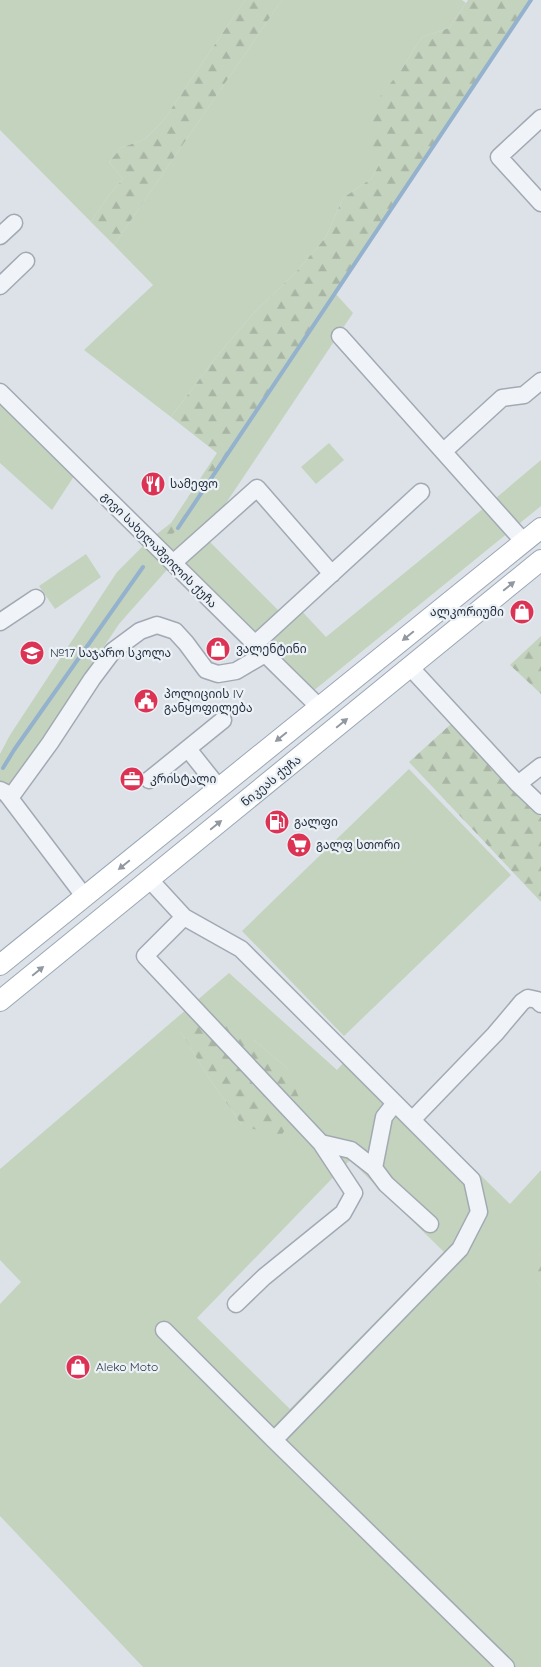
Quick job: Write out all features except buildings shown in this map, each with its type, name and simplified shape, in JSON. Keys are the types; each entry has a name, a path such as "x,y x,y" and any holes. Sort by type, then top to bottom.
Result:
{"main road":[{"path":"0,965 541,528"},
{"name":"ნიკეას ქუჩა","path":"0,1001 541,560"},
{"path":"162,834 179,856"}],"street":[{"path":"541,118 499,158 541,203"},
{"path":"0,236 14,223"},
{"path":"0,286 26,260"},
{"path":"340,336 524,542"},
{"path":"444,451 502,398 524,395 541,381"},
{"name":"გივი სახელაშვილის ქუჩა","path":"0,392 319,707"},
{"path":"173,563 257,488 332,574"},
{"path":"84,896 5,794 50,743 92,679 113,651 140,631 157,625 175,631 206,670 218,674 236,671 260,649 332,574 421,492"},
{"path":"0,622 36,598"},
{"path":"410,667 518,784 541,806"},
{"path":"149,780 223,720"},
{"path":"188,749 219,788"},
{"path":"518,784 541,766"},
{"path":"150,880 184,917 241,949 472,1180 479,1212 460,1249 274,1440"},
{"path":"184,917 145,956 322,1143 354,1193 343,1213 264,1277 236,1304"},
{"path":"412,1120 495,1034 522,1002 528,998 537,1000 541,1004"},
{"path":"374,1168 384,1117 395,1103"},
{"path":"322,1143 350,1150 374,1168 386,1184 430,1224"},
{"path":"164,1330 506,1667"}],"green space":[{"path":"0,0 245,0 163,121 145,139 121,148 109,162 123,179 109,195 91,222 0,130"},
{"path":"245,0 282,0 114,245 91,222 109,195 123,179 109,162 121,148 145,139 163,121"},
{"path":"282,0 462,0 466,3 449,28 422,37 401,70 380,163 372,178 343,198 326,237 297,271 252,315 217,356 171,417 84,350 153,285 114,245"},
{"path":"468,0 531,0 178,528 160,548 149,540 171,523 217,453 171,417 217,356 252,315 297,271 326,237 343,198 372,178 380,163 370,146 374,104 401,70 422,37 449,28"},
{"path":"335,293 353,313 204,536 285,617 297,606 326,637 541,460 541,506 307,696 173,563 119,624 0,803 0,754 10,735 117,572 149,540 178,528"},
{"path":"0,392 78,470 52,510 0,463"},
{"path":"329,443 344,460 316,484 301,467"},
{"path":"86,554 101,577 55,609 39,586"},
{"path":"541,636 541,694 510,665"},
{"path":"452,723 541,817 541,902 409,762"},
{"path":"409,769 511,875 344,1036 242,931"},
{"path":"229,973 337,1070 354,1051 510,1204 541,1170 541,1253 530,1269 541,1288 541,1667 143,1667 0,1516 0,1304 21,1282 0,1260 0,1169","holes":["180,1031 254,1040 288,1069 242,1125 209,1078","350,1160 444,1252 290,1409 197,1318"]},
{"path":"212,1004 288,1069 301,1103 280,1138 242,1125 209,1078 180,1031"},
{"path":"541,1253 541,1288 529,1269"}],"waterway":[{"path":"178,528 531,0"},
{"path":"3,768 143,567"}],"place":[{"name":"სამეფო","path":"153,484"},
{"name":"ალკორიუმი","path":"522,612"},
{"name":"ვალენტინი","path":"218,649"},
{"name":"№17 საჯარო სკოლა","path":"32,653"},
{"name":"პოლიციის IV განყოფილება","path":"146,701"},
{"name":"კრისტალი","path":"132,779"},
{"name":"გალფი","path":"277,822"},
{"name":"გალფ სთორი","path":"299,845"},
{"name":"Aleko Moto","path":"78,1367"}]}
